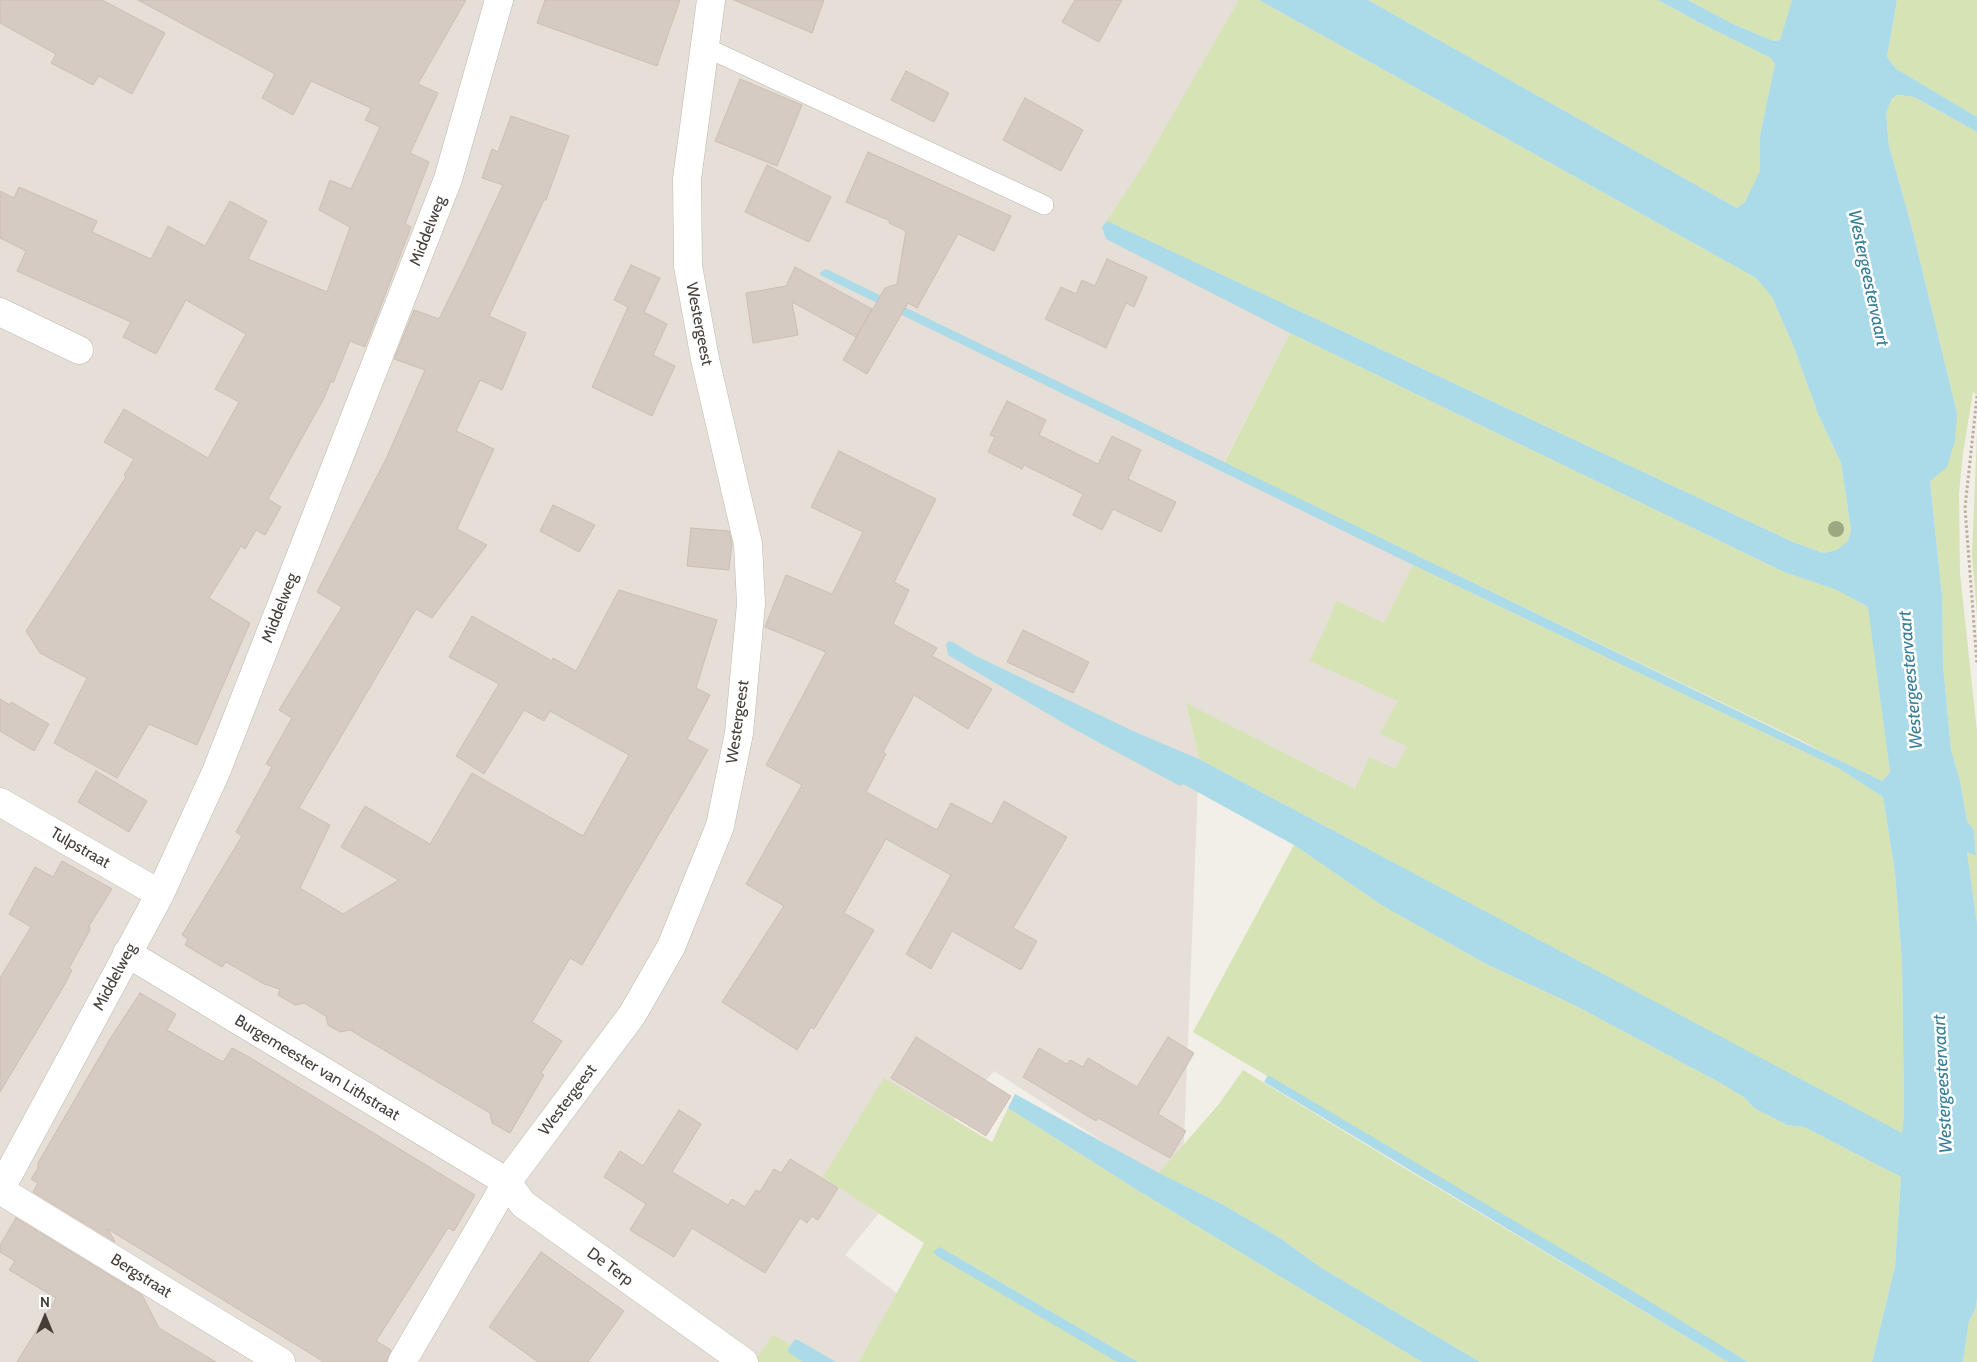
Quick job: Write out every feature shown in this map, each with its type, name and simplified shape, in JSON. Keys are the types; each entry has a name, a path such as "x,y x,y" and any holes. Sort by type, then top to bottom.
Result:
{"street":[{"name":"Middelweg","path":"0,1190 160,894 216,772 445,188 499,0"},
{"name":"Westergeest","path":"402,1362 507,1182 632,1015 671,946 720,826 739,733 751,604 748,544 705,359 688,266 687,179 711,0"},
{"path":"0,312 79,350"},
{"name":"Tulpstraat","path":"0,802 160,894"},
{"name":"Burgemeester van Lithstraat","path":"127,953 507,1182"},
{"name":"De Terp","path":"507,1182 523,1204 716,1354 744,1362"},
{"name":"Bergstraat","path":"0,1190 281,1362"}],"lane":[{"path":"705,47 1044,205"}],"path":[{"path":"1977,396 1965,508 1977,664"}],"shaded area":[{"path":"0,0 1245,0 1290,333 1224,462 1413,565 1384,623 1407,746 1395,770 1355,789 1186,704 1199,759 1182,1193 994,1071 845,1255 991,1362 0,1362"}],"green space":[{"path":"1239,0 1259,0 1756,278 1772,297 1795,350 1818,414 1841,463 1851,530 1848,541 1838,550 1823,553 1793,542 1107,221 1145,163"},
{"path":"1368,0 1658,0 1772,58 1775,65 1760,136 1760,171 1755,186 1745,202 1737,208"},
{"path":"1688,0 1792,0 1780,40 1774,41 1733,24"},
{"path":"1897,0 1977,0 1977,117 1895,68 1887,57"},
{"path":"1898,95 1914,97 1977,132 1977,395 1973,392 1963,453 1959,493 1960,573 1977,732 1977,923 1967,852 1976,856 1974,830 1967,821 1960,780 1951,750 1943,665 1942,595 1930,480 1957,413 1912,228 1889,146 1886,112 1892,98"},
{"path":"1290,333 1784,572 1838,590 1869,608 1890,772 1882,781 1224,463"},
{"path":"1977,433 1977,615 1972,555"},
{"path":"1413,565 1838,768 1883,797 1895,873 1902,962 1904,1114 1902,1134 1199,759 1186,703 1355,789 1369,757 1395,769 1407,746 1380,734 1398,701 1310,661 1337,601 1384,623"},
{"path":"1294,845 1383,906 1486,964 1576,1006 1724,1085 1745,1098 1754,1108 1787,1125 1804,1127 1901,1177 1895,1266 1872,1362 1748,1362 1193,1032"},
{"path":"1243,1070 1728,1362 1480,1362 1320,1267 1280,1238 1222,1204 1159,1173 1219,1104"},
{"path":"884,1078 992,1142 1008,1108 1137,1190 1422,1362 1138,1362 940,1247 1117,1362 859,1362 924,1243 823,1177"},
{"path":"1977,1297 1977,1362 1963,1362 1969,1321 1976,1308"},
{"path":"773,1335 790,1345 788,1352 803,1362 758,1362 755,1360"}],"water":[{"name":"Westergeestervaart","path":"1259,0 1368,0 1737,208 1745,202 1760,171 1760,136 1775,64 1771,58 1658,0 1688,0 1733,24 1774,41 1780,40 1792,0 1897,0 1887,57 1895,68 1977,117 1977,132 1914,97 1898,95 1892,98 1886,113 1889,146 1912,228 1957,413 1955,440 1947,467 1930,481 1942,595 1943,665 1951,750 1960,780 1967,821 1974,830 1976,856 1967,852 1977,923 1977,1297 1976,1308 1969,1321 1963,1362 1872,1362 1895,1266 1901,1177 1804,1127 1787,1125 1754,1108 1745,1098 1724,1085 1576,1006 1486,964 1383,906 1294,845 1183,784 1180,786 1072,728 948,655 946,644 949,641 976,656 1135,732 1199,759 1902,1133 1904,1114 1902,962 1895,873 1883,797 1838,768 1413,565 820,275 826,269 1882,781 1890,772 1868,607 1837,590 1784,572 1290,333 1106,239 1102,227 1107,221 1793,542 1823,553 1837,550 1848,541 1851,530 1841,463 1818,414 1795,350 1772,297 1756,278"},
{"path":"1268,1075 1631,1290 1748,1362 1728,1362 1264,1082"},
{"path":"1015,1094 1159,1173 1222,1204 1280,1238 1320,1267 1480,1362 1422,1362 1137,1190 1008,1108"},
{"path":"940,1247 1138,1362 1117,1362 937,1256 933,1252"},
{"path":"795,1339 836,1362 803,1362 788,1352"}],"building":[{"path":"0,0 102,0 165,33 132,94 99,76 93,85 51,63 56,54 0,23"},
{"path":"138,0 466,0 418,84 438,93 410,153 429,162 405,224 411,227 365,347 350,341 333,383 331,381 324,398 268,499 281,507 265,535 256,530 245,549 241,546 209,598 250,623 197,745 149,724 117,778 54,743 87,678 40,653 26,631 126,477 124,475 134,459 104,442 124,409 208,458 239,402 215,389 246,334 186,300 156,354 123,337 131,322 17,271 26,251 0,238 0,191 14,198 19,187 97,221 92,232 151,259 168,226 205,246 230,201 267,221 248,259 327,292 350,227 319,210 330,180 351,189 380,127 365,120 371,108 311,81 293,115 262,98 275,74"},
{"path":"545,0 680,0 657,66 537,23"},
{"path":"734,0 824,0 812,33"},
{"path":"1075,0 1122,0 1099,42 1062,22"},
{"path":"906,71 949,93 934,122 891,100"},
{"path":"740,79 802,105 777,166 715,141"},
{"path":"1025,98 1083,130 1061,171 1003,140"},
{"path":"511,116 569,136 546,200 544,200 489,316 526,333 502,390 480,380 456,431 494,449 457,529 487,545 432,618 416,609 299,808 330,825 300,888 343,914 399,880 341,847 365,806 430,844 472,773 583,836 629,755 550,711 544,721 524,710 484,774 456,756 499,684 449,657 472,616 552,661 553,658 576,671 619,590 717,620 696,688 710,695 687,739 708,750 582,965 570,958 532,1022 562,1041 541,1073 544,1075 510,1133 492,1123 490,1113 350,1030 340,1032 328,1025 326,1016 304,1003 295,1005 278,995 280,989 264,984 226,962 222,967 185,945 188,939 182,935 242,836 236,832 272,767 266,764 292,718 279,710 342,607 317,592 386,459 425,370 394,359 414,310 439,319 464,268 503,185 482,178 492,149 498,152"},
{"path":"868,152 1011,216 994,251 958,234 917,308 908,303 867,374 843,360 885,288 897,284 906,231 889,223 890,221 846,202"},
{"path":"767,165 831,197 809,242 745,212"},
{"path":"1107,259 1147,277 1134,307 1126,303 1106,348 1045,319 1061,287 1076,294 1082,280 1095,286"},
{"path":"631,265 660,278 644,312 667,324 653,355 675,366 652,416 592,387 628,307 614,300"},
{"path":"795,267 872,309 856,337 792,302 798,335 753,343 746,293 786,286"},
{"path":"1007,401 1046,420 1039,435 1098,464 1112,436 1141,450 1128,479 1176,502 1161,532 1113,509 1102,530 1073,515 1083,494 1024,465 1022,469 988,452 995,437 990,435"},
{"path":"839,451 936,499 894,582 909,590 893,624 937,648 932,656 992,689 968,729 914,695 883,752 886,754 866,792 937,830 951,803 992,824 1004,801 1067,837 1013,928 1037,941 1021,970 952,931 931,969 906,954 951,875 886,839 844,913 874,930 814,1029 811,1027 797,1050 722,1002 784,906 746,884 802,785 766,765 826,652 765,627 786,575 832,594 863,532 811,507"},
{"path":"553,505 595,525 579,552 540,531"},
{"path":"691,528 729,531 732,543 729,570 687,566"},
{"path":"1023,630 1089,662 1073,693 1007,662"},
{"path":"0,699 10,705 11,702 49,724 34,751 0,731"},
{"path":"96,771 147,801 129,832 78,802"},
{"path":"62,861 112,889 89,926 90,930 69,968 72,970 65,984 0,1092 0,978 31,927 9,914 35,867 53,877"},
{"path":"140,993 176,1014 167,1030 223,1062 232,1048 249,1057 475,1195 454,1231 448,1228 376,1341 391,1350 386,1362 324,1362 108,1229 115,1242 33,1192 38,1183 31,1179 38,1168 38,1163 110,1039"},
{"path":"916,1037 1011,1096 986,1136 891,1078"},
{"path":"1168,1037 1194,1053 1158,1114 1186,1131 1170,1158 1098,1118 1096,1121 1023,1077 1039,1048 1067,1064 1070,1060 1083,1067 1088,1058 1137,1087"},
{"path":"679,1110 701,1124 672,1172 728,1205 732,1199 745,1207 756,1190 760,1192 774,1169 781,1173 790,1159 838,1188 818,1220 812,1216 807,1223 800,1218 765,1273 692,1228 674,1257 630,1230 646,1204 604,1177 620,1151 643,1166"},
{"path":"16,1218 142,1295 159,1328 216,1362 17,1362 56,1298 9,1270 15,1261 0,1252 0,1245"},
{"path":"541,1252 624,1311 588,1362 538,1362 489,1327"}]}
